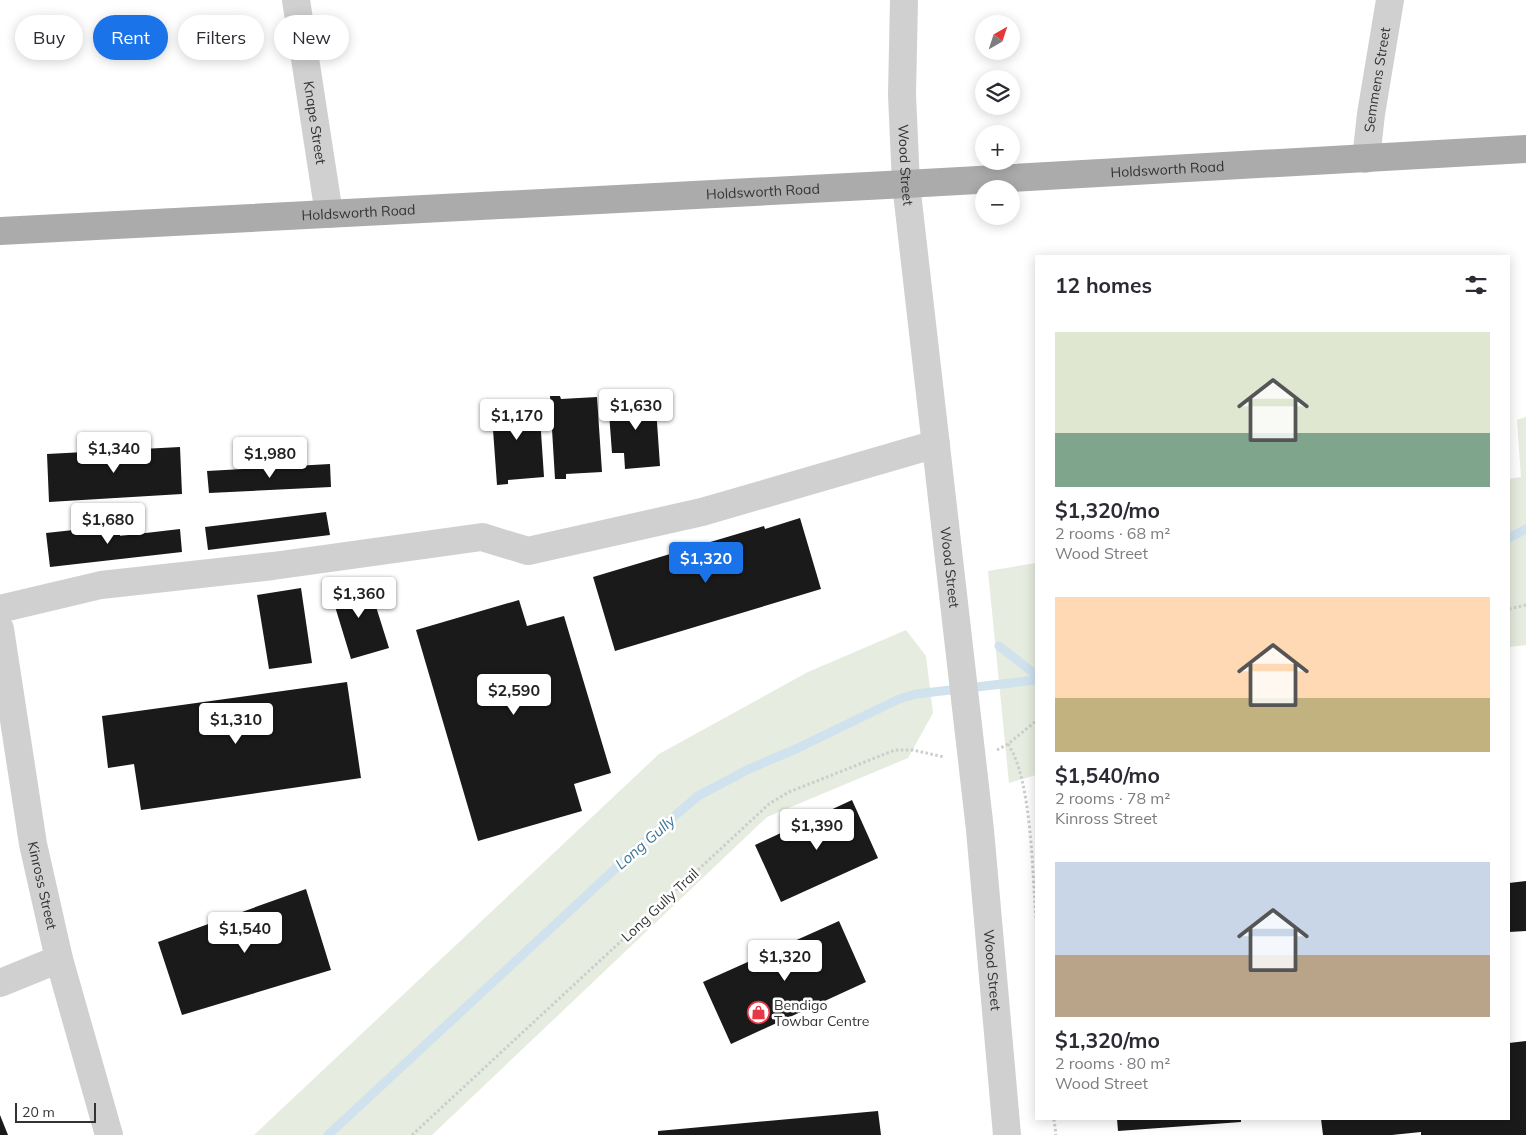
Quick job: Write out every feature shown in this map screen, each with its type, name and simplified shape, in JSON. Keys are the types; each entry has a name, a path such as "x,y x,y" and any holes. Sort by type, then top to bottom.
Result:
{"main road":[{"name":"Holdsworth Road","path":"0,231 906,184 1526,149"}],"street":[{"name":"Knape Street","path":"296,0 329,214"},
{"name":"Wood Street","path":"904,0 902,95 906,184 980,830 1007,1135"},
{"name":"Semmens Street","path":"1366,159 1371,114 1390,0"},
{"path":"0,609 101,585 273,566 482,538 528,552 702,512 936,444"},
{"name":"Kinross Street","path":"0,629 33,844 59,959 109,1135"},
{"path":"0,983 59,959"}],"path":[{"path":"1510,609 1526,604"},
{"path":"995,750 1008,744 1035,722"},
{"path":"1008,744 1016,755 1026,796 1035,906"},
{"name":"Long Gully Trail","path":"412,1135 769,804 789,792 895,750 913,750 947,757"},
{"path":"1054,1120 1056,1135"}],"shaded area":[{"path":"1526,417 1526,645 1510,647 1510,479 1521,477 1517,420"},
{"path":"1035,563 1035,775 1009,783 988,571"},
{"path":"906,630 926,656 933,713 908,758 767,817 432,1135 254,1135 659,754 808,672"}],"building":[{"path":"655,393 660,466 625,469 624,453 612,453 609,413 620,412 619,396"},
{"path":"550,396 560,396 561,399 597,397 602,472 566,474 566,479 555,479"},
{"path":"502,401 503,405 539,402 544,477 508,480 508,484 497,485 491,402"},
{"path":"180,447 182,494 49,502 47,454"},
{"path":"330,464 331,487 209,493 207,471"},
{"path":"326,512 330,535 208,550 205,527"},
{"path":"800,518 821,589 615,651 593,577 764,526 765,529"},
{"path":"119,525 120,536 180,529 182,552 50,567 46,533"},
{"path":"367,578 389,648 351,659 330,590"},
{"path":"301,588 312,663 269,669 257,595"},
{"path":"519,600 527,626 564,616 611,773 574,784 582,811 478,841 416,630"},
{"path":"347,682 361,778 141,810 134,764 108,768 102,716"},
{"path":"852,800 878,858 781,902 755,845"},
{"path":"1526,881 1526,931 1510,932 1510,883"},
{"path":"306,889 331,970 182,1015 158,942"},
{"name":"Bendigo Towbar Centre","path":"839,921 866,982 731,1044 703,982"},
{"path":"1526,1041 1526,1135 1421,1135 1421,1132 1392,1135 1323,1135 1321,1120 1510,1120 1510,1043"},
{"path":"878,1111 881,1135 658,1135 658,1131"},
{"path":"0,1115 8,1135 0,1135"},
{"path":"1117,1120 1241,1120 1241,1122 1118,1131"}],"waterway":[{"name":"Long Gully","path":"1510,537 1526,529"},
{"path":"999,646 1035,674"},
{"name":"Long Gully","path":"328,1135 643,843 698,796 749,769 798,748 899,699 916,694 1035,680"}],"place":[{"name":"Bendigo Towbar Centre","path":"758,1013"}]}
